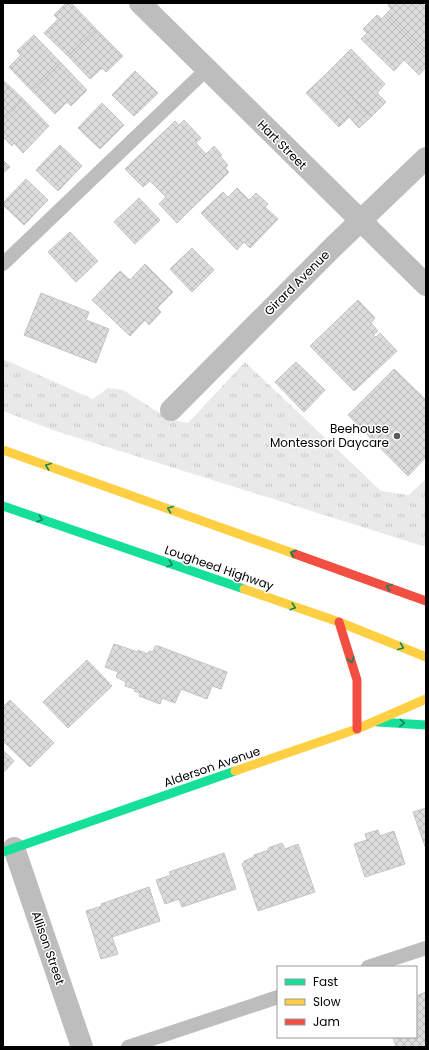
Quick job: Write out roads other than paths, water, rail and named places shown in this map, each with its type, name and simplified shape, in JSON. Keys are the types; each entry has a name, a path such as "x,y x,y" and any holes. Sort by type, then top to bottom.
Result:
{"main road":[{"path":"3,450 426,600"},
{"name":"Lougheed Highway","path":"3,506 339,622 426,657"},
{"path":"339,622 357,680 357,729"},
{"name":"Alderson Avenue","path":"8,850 377,722 426,699"},
{"path":"377,722 426,725"}],"street":[{"name":"Hart Street","path":"140,3 206,70 426,285"},
{"name":"Girard Avenue","path":"170,410 360,221 426,158"},
{"name":"Allison Street","path":"8,850 82,1047"}],"lane":[{"path":"3,264 206,70"},
{"path":"371,966 426,948"},
{"path":"128,1047 277,997"}],"place":[{"name":"Beehouse Montessori Daycare","path":"397,436"}]}
